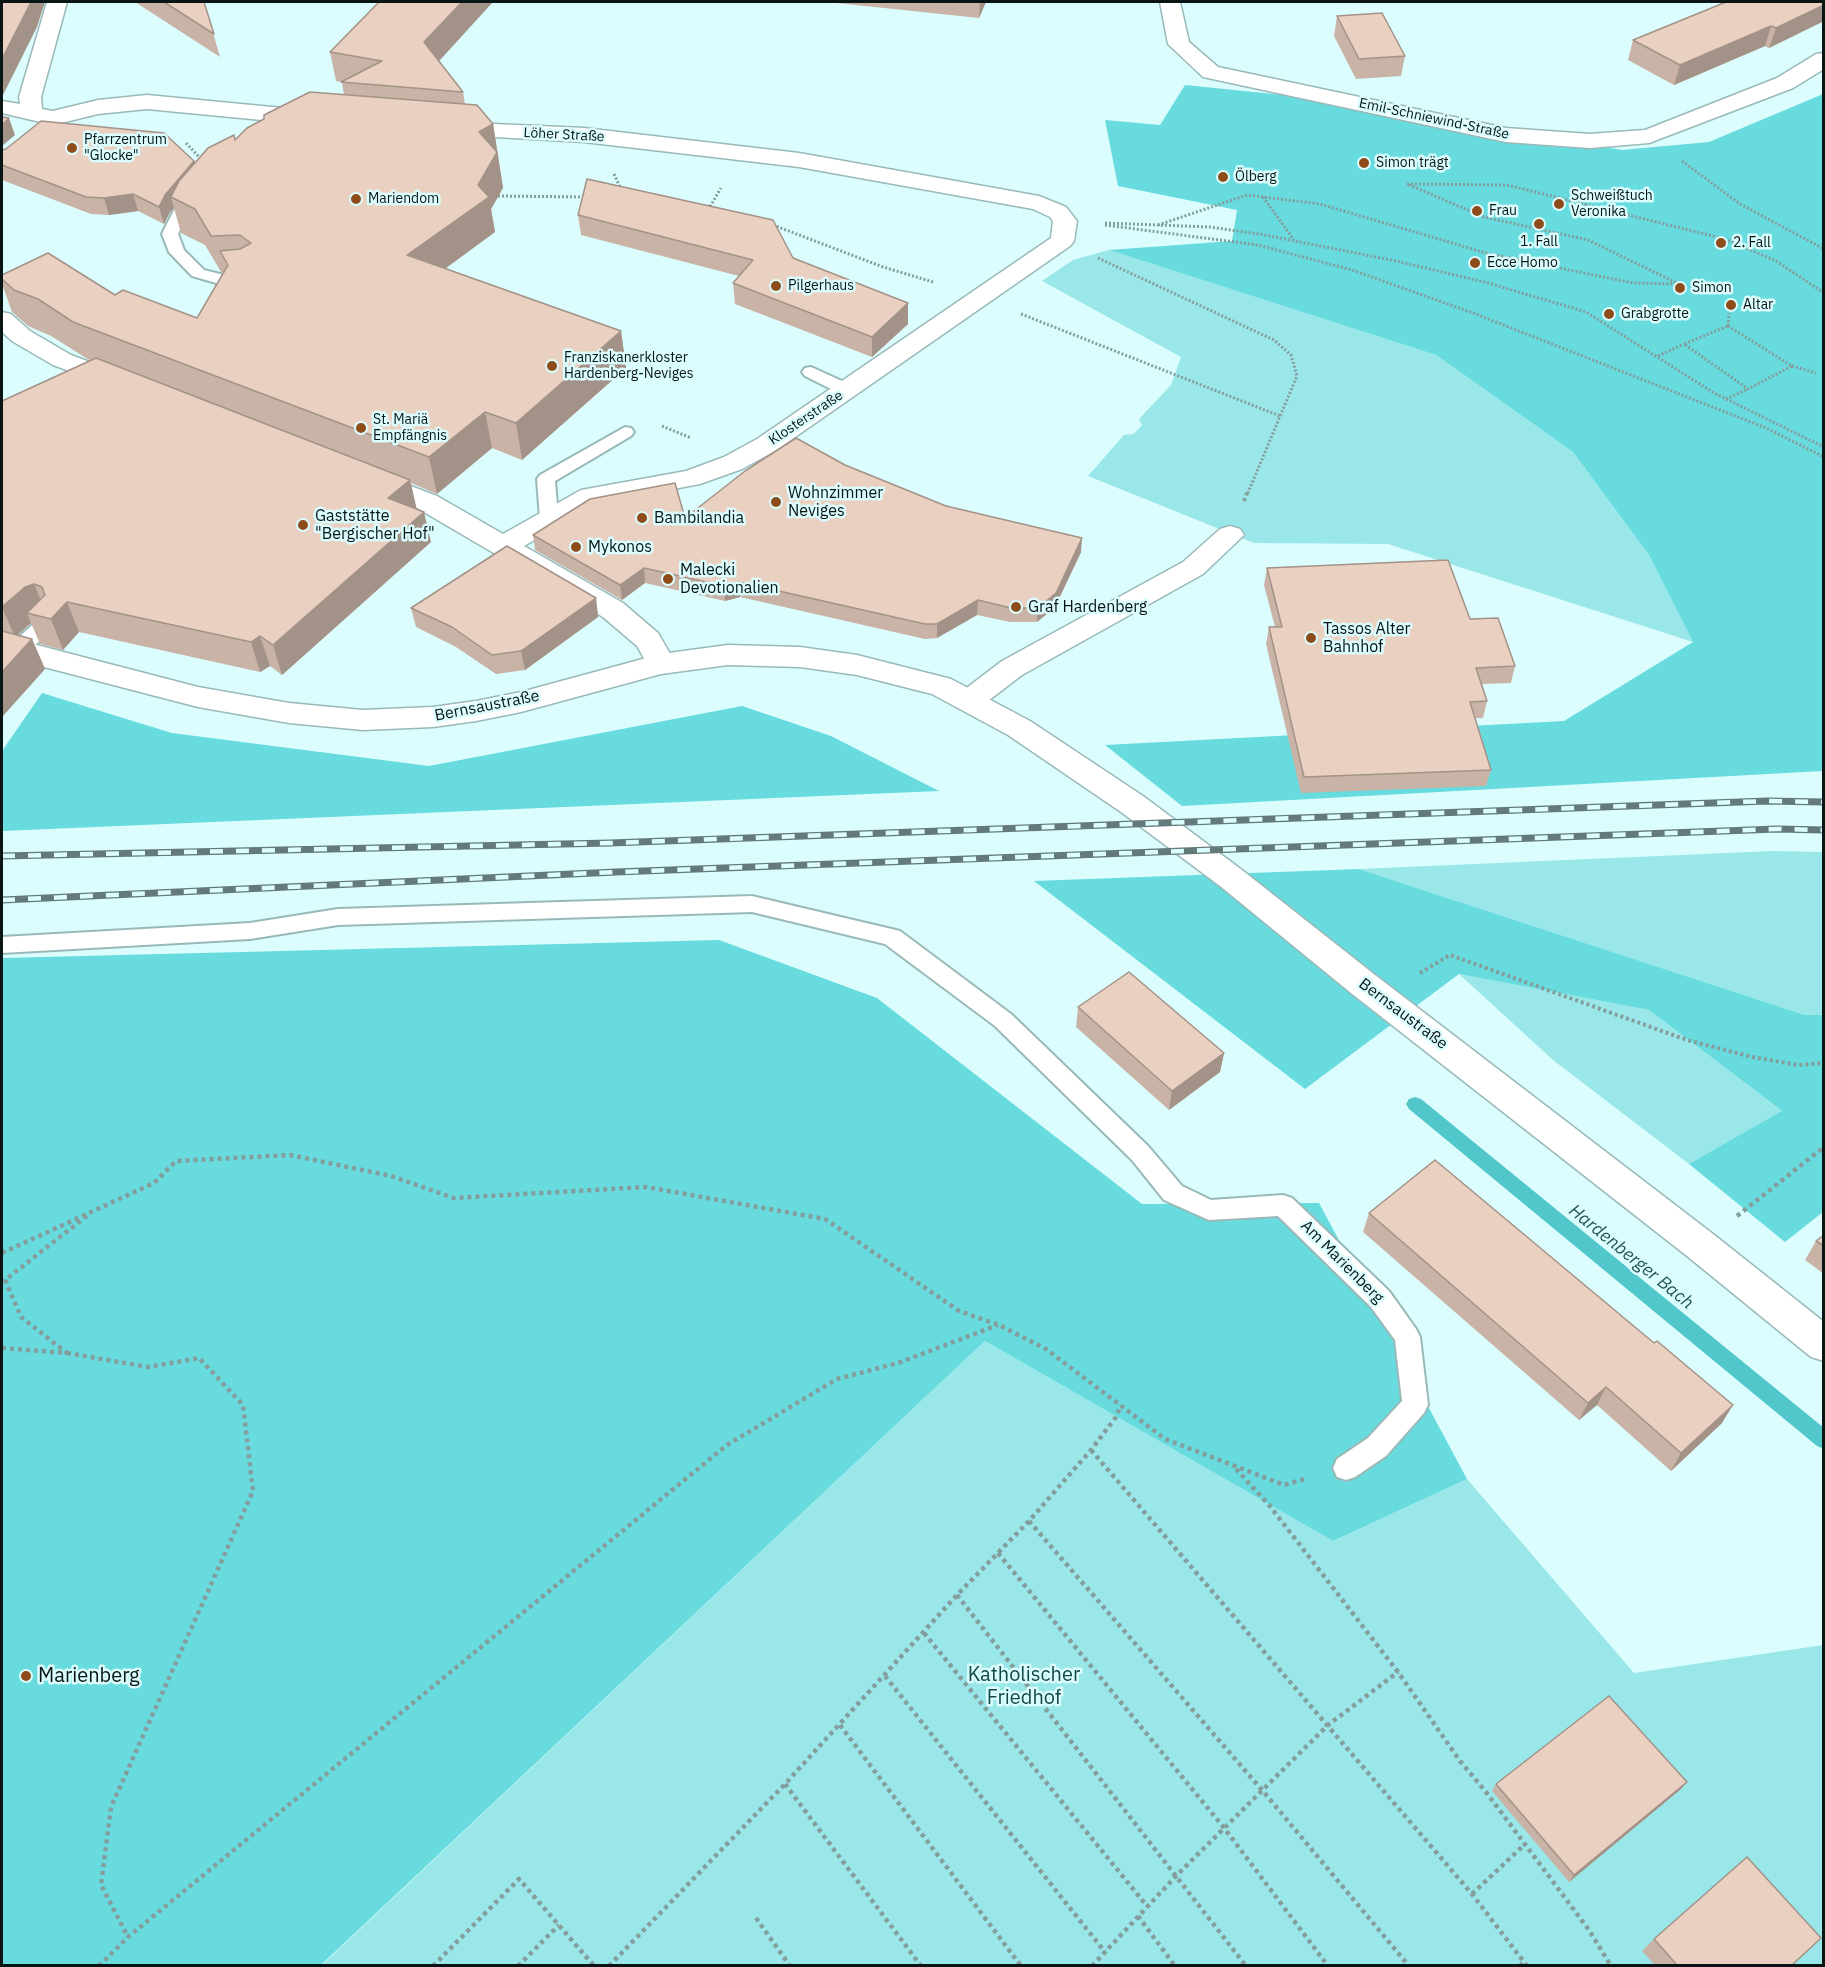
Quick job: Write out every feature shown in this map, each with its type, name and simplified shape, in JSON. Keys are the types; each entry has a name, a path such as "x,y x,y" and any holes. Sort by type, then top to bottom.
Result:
{"street":[{"path":"43,117 30,97 57,2"},
{"name":"Emil-Schniewind-Straße","path":"1170,2 1179,44 1211,72 1506,135 1590,141 1649,136 1785,83 1824,59"},
{"path":"2,107 43,117 98,107 147,102 272,122 336,120"},
{"path":"27,139 43,117"},
{"name":"Löher Straße","path":"425,128 584,135 800,160 1039,203 1058,212 1064,231"},
{"name":"Klosterstraße","path":"505,545 591,496 691,478 733,463 766,445 978,297 1064,231"},
{"path":"2,319 21,336 62,360 139,390"},
{"path":"350,472 428,502 613,610 648,640 661,664"},
{"path":"970,700 1012,668 1193,568 1230,535"},
{"name":"Bernsaustraße","path":"9,648 198,697 289,713 363,720 433,717 476,711 521,702 661,664 728,655 800,657 857,664 941,686 970,700 1072,762 1132,804 1231,878 1700,1245 1824,1345"}],"lane":[{"path":"208,181 180,213 170,234 177,252 198,273 223,280 250,278"},
{"path":"811,372 847,390"},
{"path":"549,518 546,479 625,432"},
{"path":"9,648 46,624"},
{"name":"Am Marienberg","path":"2,945 250,931 338,917 595,907 752,904 892,938 1003,1020 1140,1153 1173,1193 1209,1210 1283,1205 1380,1299 1407,1337 1415,1404 1377,1447 1346,1468"}],"path":[{"path":"1649,136 1740,204 1824,249"},
{"path":"185,142 198,156"},
{"path":"613,170 625,198"},
{"path":"1158,225 1247,195 1320,204 1403,227 1485,254 1633,283 1679,284 1588,240 1484,217 1407,184 1507,185 1725,239 1776,261 1824,293"},
{"path":"716,214 706,213 723,185"},
{"path":"498,196 591,198"},
{"path":"1263,197 1294,241"},
{"path":"769,224 883,267 978,297 1280,416"},
{"path":"1064,231 1158,225 1210,227 1396,261 1488,283 1586,312 1726,399 1824,447"},
{"path":"1064,231 1274,340 1291,355 1297,376 1230,535"},
{"path":"1064,231 1164,231 1258,245 1352,270 1473,314 1766,428 1824,457"},
{"path":"1728,326 1729,313"},
{"path":"1657,356 1728,326"},
{"path":"1728,326 1792,366 1815,373"},
{"path":"1684,344 1748,389"},
{"path":"1726,399 1792,366"},
{"path":"1384,999 1450,955 1686,1040 1752,1057 1798,1065 1824,1063"},
{"path":"1700,1245 1824,1147"},
{"path":"2,1253 154,1183 176,1161 290,1155 391,1176 454,1198 646,1187 825,1219 959,1311 999,1325 1047,1349 1165,1439 1235,1468 1284,1485 1346,1468"},
{"path":"67,1353 21,1317 5,1280 94,1210"},
{"path":"99,1965 128,1937 727,1445 837,1379 898,1363 999,1325"},
{"path":"2,1348 67,1353 148,1367 199,1358 243,1405 253,1491 111,1807 101,1885 128,1937"},
{"path":"609,1965 785,1784 957,1595 1029,1521 1091,1450 1116,1417 1121,1405"},
{"path":"1091,1450 1472,1894 1524,1964"},
{"path":"1235,1468 1269,1506 1398,1672 1460,1761 1589,1930 1611,1965"},
{"path":"1029,1521 1262,1790 1409,1965"},
{"path":"998,1553 1225,1829 1328,1965"},
{"path":"957,1595 1246,1965"},
{"path":"924,1633 1147,1906"},
{"path":"1096,1964 1176,1876 1328,1725 1398,1672"},
{"path":"885,1676 1105,1952"},
{"path":"840,1725 1021,1965"},
{"path":"785,1784 921,1965"},
{"path":"1472,1894 1525,1844"},
{"path":"433,1965 519,1879 591,1964"},
{"path":"1138,1916 1175,1965"},
{"path":"756,1918 790,1965"},
{"path":"518,1965 559,1924"}],"green space":[{"path":"1109,250 1436,355 1573,452 1649,555 1693,642 1388,544 1254,543 1088,476 1124,435 1134,434 1142,425 1139,419 1171,385 1181,357 1042,281 1073,260"},
{"path":"1773,851 1823,852 1823,1015 1805,1015 1359,869"},
{"path":"1459,974 1649,1010 1783,1112 1689,1164 1553,1060"},
{"name":"Katholischer Friedhof","path":"985,1341 1333,1541 1467,1479 1634,1673 1823,1645 1823,1965 321,1966"}],"shaded area":[{"path":"1185,85 1362,103 1622,150 1709,142 1823,94 1823,771 1182,806 1105,745 1564,721 1693,642 1649,555 1573,452 1436,355 1109,250 1232,241 1237,210 1118,186 1105,120 1160,125"},
{"path":"42,693 172,733 429,766 742,706 831,736 939,791 2,831 2,751"},
{"path":"1359,869 1805,1015 1823,1015 1823,1212 1785,1242 1689,1164 1782,1111 1649,1010 1459,974 1305,1089 1034,881"},
{"path":"719,940 877,998 1142,1204 1319,1203 1467,1479 1333,1541 985,1341 321,1965 2,1965 2,958"}],"building":[{"path":"2,2 31,2 2,59"},
{"path":"164,2 204,2 214,34"},
{"path":"379,2 462,2 424,42 463,92 341,82 382,61 330,52"},
{"path":"1726,2 1824,2 1824,5 1776,28 1771,26 1680,65 1633,40"},
{"path":"1382,13 1405,56 1359,59 1337,16"},
{"path":"310,92 477,105 493,124 479,132 497,152 478,185 489,197 407,255 621,331 516,423 485,412 429,457 73,322 38,299 14,290 2,279 2,275 48,253 115,295 123,290 197,318 228,265 220,251 240,249 251,243 240,235 211,236 195,209 171,197 179,181 208,148 234,135 235,140 247,128 264,119 264,115"},
{"path":"2,117 9,118 2,125"},
{"path":"41,121 164,133 194,161 165,195 159,207 133,194 104,198 86,197 2,165 2,150"},
{"path":"587,179 773,220 793,258 908,303 872,337 733,283 753,260 578,215"},
{"path":"96,358 410,480 388,498 424,512 273,645 260,636 251,642 67,602 51,619 27,613 45,595 42,587 34,584 25,587 2,607 2,401"},
{"path":"796,438 845,465 946,506 1082,538 1056,593 1038,608 1011,608 978,600 937,624 925,624 739,582 724,586 644,568 620,585 533,535 590,499 675,483 685,518 745,471"},
{"path":"507,546 596,598 521,651 492,655 452,627 411,608"},
{"path":"1448,560 1470,619 1498,618 1515,666 1476,668 1487,701 1470,702 1491,770 1304,777 1269,627 1282,627 1267,568"},
{"path":"2,631 32,639 2,672"},
{"path":"1129,972 1224,1053 1172,1091 1078,1007"},
{"path":"1435,1160 1654,1343 1657,1341 1733,1405 1681,1453 1606,1387 1588,1403 1369,1213"},
{"path":"1824,1235 1824,1246 1816,1241"},
{"path":"1609,1696 1687,1782 1574,1875 1496,1784"},
{"path":"1747,1857 1821,1938 1792,1965 1677,1965 1654,1939"}],"waterway":[{"name":"Hardenberger Bach","path":"1415,1104 1824,1440"}],"railway":[{"path":"2,856 610,843 1767,801 1824,802"},
{"path":"2,900 616,872 1777,829 1824,830"}],"place":[{"name":"Pfarrzentrum \"Glocke\"","path":"72,148"},
{"name":"Simon trägt","path":"1364,163"},
{"name":"Ölberg","path":"1223,177"},
{"name":"Mariendom","path":"356,199"},
{"name":"Schweißtuch Veronika","path":"1559,204"},
{"name":"Frau","path":"1477,211"},
{"name":"1. Fall","path":"1539,224"},
{"name":"2. Fall","path":"1721,243"},
{"name":"Ecce Homo","path":"1475,263"},
{"name":"Pilgerhaus","path":"776,286"},
{"name":"Simon","path":"1680,288"},
{"name":"Altar","path":"1731,305"},
{"name":"Grabgrotte","path":"1609,314"},
{"name":"Franziskanerkloster Hardenberg-Neviges","path":"552,366"},
{"name":"St. Mariä Empfängnis","path":"361,428"},
{"name":"Wohnzimmer Neviges","path":"776,502"},
{"name":"Bambilandia","path":"642,518"},
{"name":"Gaststätte \"Bergischer Hof\"","path":"303,525"},
{"name":"Mykonos","path":"576,547"},
{"name":"Malecki Devotionalien","path":"668,579"},
{"name":"Graf Hardenberg","path":"1016,607"},
{"name":"Tassos Alter Bahnhof","path":"1311,638"},
{"name":"Marienberg","path":"26,1676"}]}
